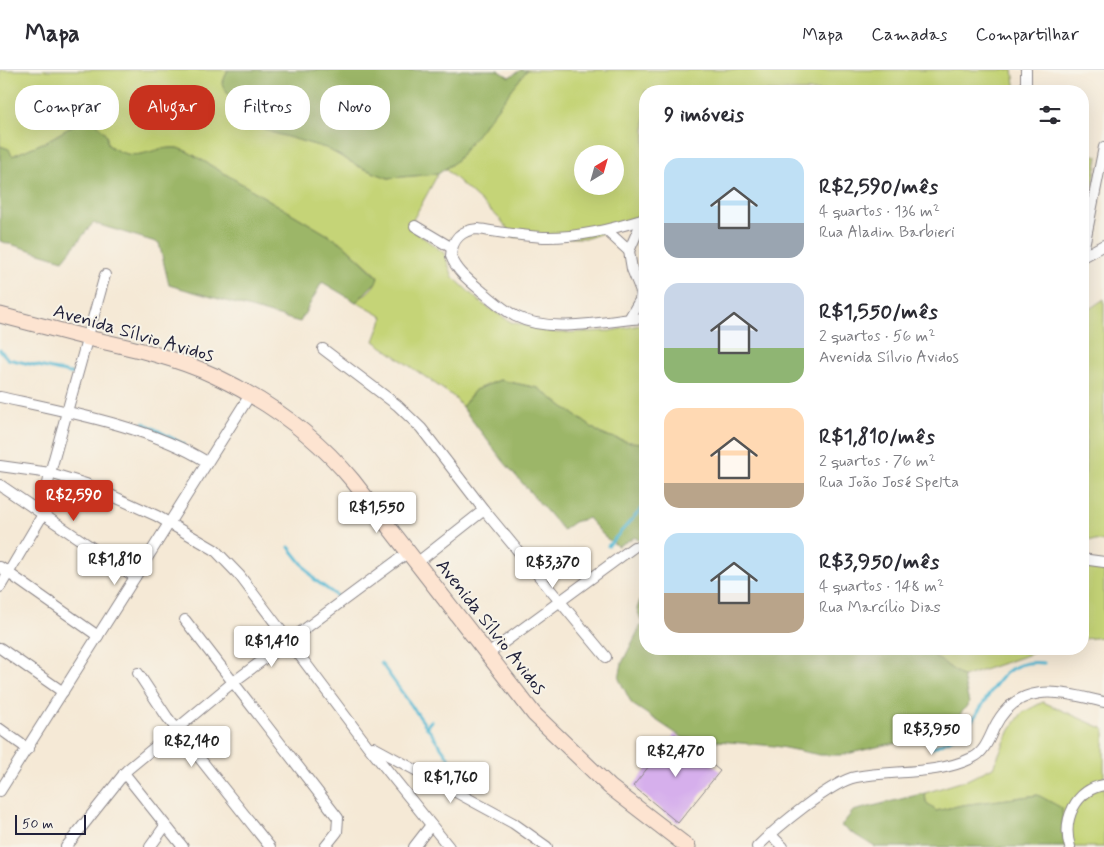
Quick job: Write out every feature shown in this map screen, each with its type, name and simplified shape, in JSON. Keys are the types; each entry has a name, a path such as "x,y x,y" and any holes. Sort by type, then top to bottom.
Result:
{"main road":[{"name":"Avenida Sílvio Avidos","path":"0,315 186,364 215,376 250,395 303,431 337,462 414,557 534,714 576,757 610,787 688,847"}],"street":[{"path":"1026,70 1026,85"},
{"path":"1089,221 1104,147"},
{"path":"639,220 606,230 543,237 473,229 460,234 452,248 454,263 462,274 515,316 545,324 605,323 639,318"},
{"path":"415,226 452,248"},
{"path":"606,230 629,251"},
{"path":"639,230 629,251 632,269 639,284"},
{"path":"1089,252 1104,245"},
{"path":"0,587 42,516 50,472 105,275"},
{"path":"629,319 639,302"},
{"path":"323,349 408,415 606,657"},
{"path":"0,792 250,395"},
{"path":"0,397 68,412 161,439 190,451 207,462"},
{"path":"0,466 50,472 106,492 170,523 215,550 227,560 367,745 449,847"},
{"path":"0,485 42,516 135,577"},
{"path":"66,847 124,773 232,684 289,640 484,510"},
{"path":"488,654 634,547"},
{"path":"1089,561 1104,562"},
{"path":"0,567 98,636"},
{"path":"185,620 232,684 335,814 338,823 337,832 325,847"},
{"path":"0,648 63,692"},
{"path":"138,672 167,717 270,847"},
{"path":"757,847 770,834 847,779 926,769 972,758 984,748 1002,714 1016,701 1028,695 1053,691 1104,702"},
{"path":"0,729 28,749"},
{"path":"367,745 513,823 547,847"},
{"path":"124,773 183,847"},
{"path":"1070,847 1067,837 1069,814 1074,805 1086,792 1104,785"},
{"path":"414,847 431,825"},
{"path":"150,847 165,826"},
{"path":"770,834 783,847"}],"green space":[{"path":"0,70 228,70 222,84 225,86 225,130 286,130 301,141 326,148 360,167 388,178 438,174 409,227 444,253 453,277 481,303 511,322 557,333 610,331 639,325 639,443 629,442 601,434 538,388 500,380 475,390 462,407 454,397 374,341 383,317 356,302 373,287 378,276 343,244 186,151 177,148 167,148 135,155 118,151 108,145 106,134 98,130 119,130 119,85 15,85 15,130 66,130 45,142 12,156 8,149 0,146"},
{"path":"228,70 498,70 509,77 521,70 527,70 456,161 438,174 388,178 360,167 326,148 267,130 310,130 310,85 225,85 225,89 222,84"},
{"path":"527,70 1013,70 1015,85 639,85 639,220 588,238 514,237 500,219 445,169 456,161"},
{"path":"66,130 103,130 106,134 108,145 127,154 143,154 167,148 182,149 343,244 378,277 377,281 356,302 322,282 300,322 169,285 159,243 93,223 63,260 0,241 0,146 9,149 12,156 45,142"},
{"path":"1089,154 1098,156 1089,206"},
{"path":"1104,299 1104,542 1089,540 1089,309"},
{"path":"500,380 538,388 601,434 629,442 639,443 639,541 635,537 618,546 606,538 588,518 574,522 563,530 504,462 462,407 475,390"},
{"path":"1089,568 1104,570 1104,637 1089,638"},
{"path":"639,629 639,655 933,655 963,677 969,703 955,721 942,732 923,740 890,744 842,755 820,755 775,746 683,738 632,704 619,679 622,663"},
{"path":"933,655 1027,655 963,677"},
{"path":"1043,702 1104,729 1104,847 1065,847 1038,795 962,805 936,811 926,802 925,793 967,780 993,767 1010,730 1022,713"},
{"path":"925,793 926,802 936,811 962,805 1038,795 1062,808 1065,847 875,847 841,826 853,811"}],"building":[{"path":"675,734 720,771 678,823 633,786"}],"waterway":[{"path":"0,350 8,359 74,374"},
{"path":"144,423 183,444"},
{"path":"608,546 639,512"},
{"path":"289,547 315,580 337,596"},
{"path":"381,663 449,758"},
{"path":"932,748 951,739 964,729 977,714 998,681 1006,673 1016,666 1029,663 1044,663"},
{"path":"426,727 431,721"}]}
